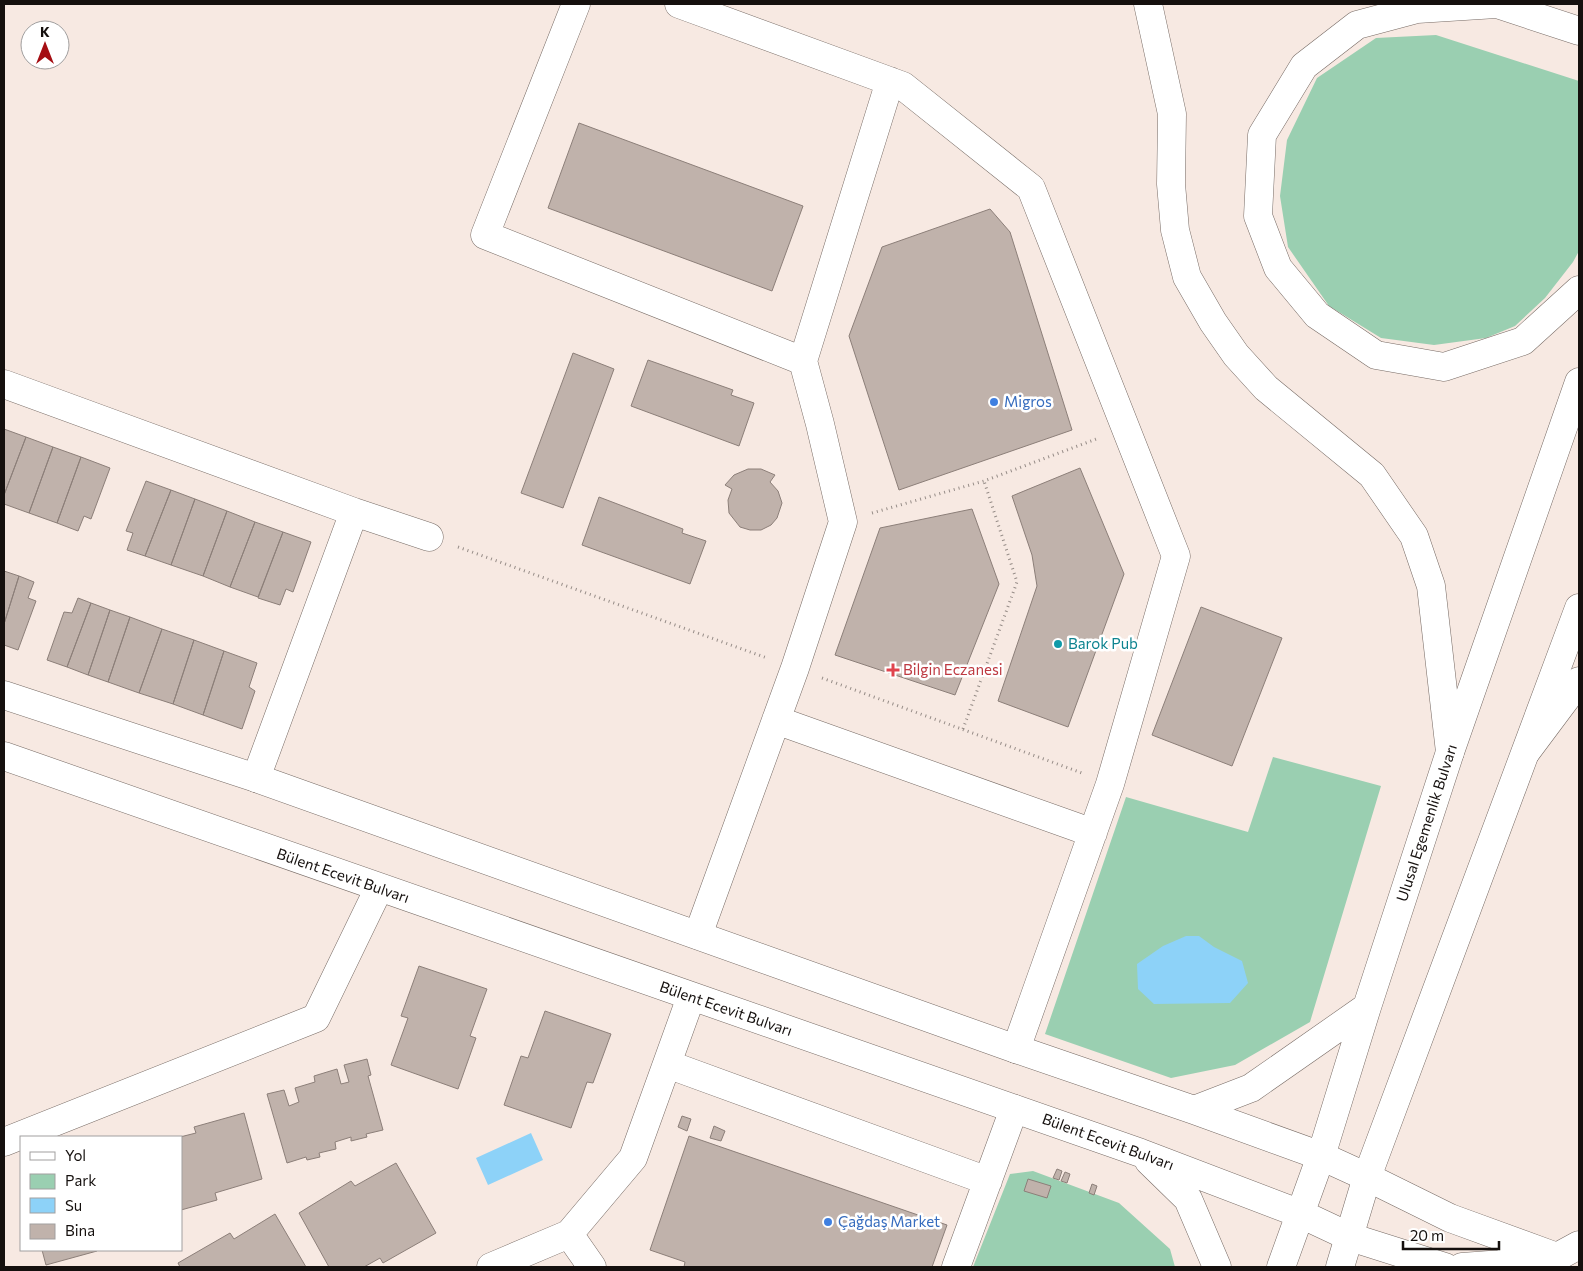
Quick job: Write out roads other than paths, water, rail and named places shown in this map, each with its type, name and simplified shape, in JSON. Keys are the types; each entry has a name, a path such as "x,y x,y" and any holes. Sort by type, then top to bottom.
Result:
{"main road":[{"path":"576,4 485,235 803,361"},
{"path":"679,4 904,86 1030,188 1176,556 1110,784 1016,1049"},
{"path":"1148,4 1172,114 1171,184 1175,230 1187,277 1213,322 1236,355 1266,388 1372,475 1414,536 1430,586 1450,752"},
{"path":"1579,31 1497,4 1417,9 1357,25 1304,66 1262,135 1258,216 1278,268 1317,315 1376,355 1444,367 1523,340 1579,290"},
{"path":"698,934 795,668 843,522 803,361 890,81"},
{"name":"Ulusal Egemenlik Bulvarı","path":"1281,1267 1321,1156 1367,1007 1450,752 1579,382"},
{"path":"4,384 354,512 429,537"},
{"path":"256,778 354,512"},
{"path":"1340,1267 1367,1177 1579,608"},
{"path":"1526,752 1579,681"},
{"path":"4,695 256,778 698,934 1016,1049 1194,1110 1321,1156 1450,1218 1563,1259"},
{"path":"776,720 1093,832"},
{"name":"Bülent Ecevit Bulvarı","path":"4,756 1141,1153 1301,1214 1350,1237 1445,1267"},
{"path":"4,1142 316,1018 379,888"},
{"path":"491,1267 569,1234 632,1158 691,997"},
{"path":"1194,1110 1251,1088 1367,1007"},
{"path":"667,1064 988,1181"},
{"path":"956,1267 1014,1109"},
{"path":"1141,1153 1188,1199 1217,1267"},
{"path":"569,1234 592,1267"},
{"path":"1462,1267 1563,1259"}],"water":[{"path":"1186,936 1199,936 1214,947 1242,961 1248,983 1230,1003 1154,1004 1138,989 1137,964 1163,946"},
{"path":"531,1133 543,1160 488,1185 476,1158"}],"place":[{"name":"Migros","path":"994,402"},
{"name":"Barok Pub","path":"1058,644"},
{"name":"Bilgin Eczanesi","path":"893,670"},
{"name":"Çağdaş Market","path":"828,1222"}]}
